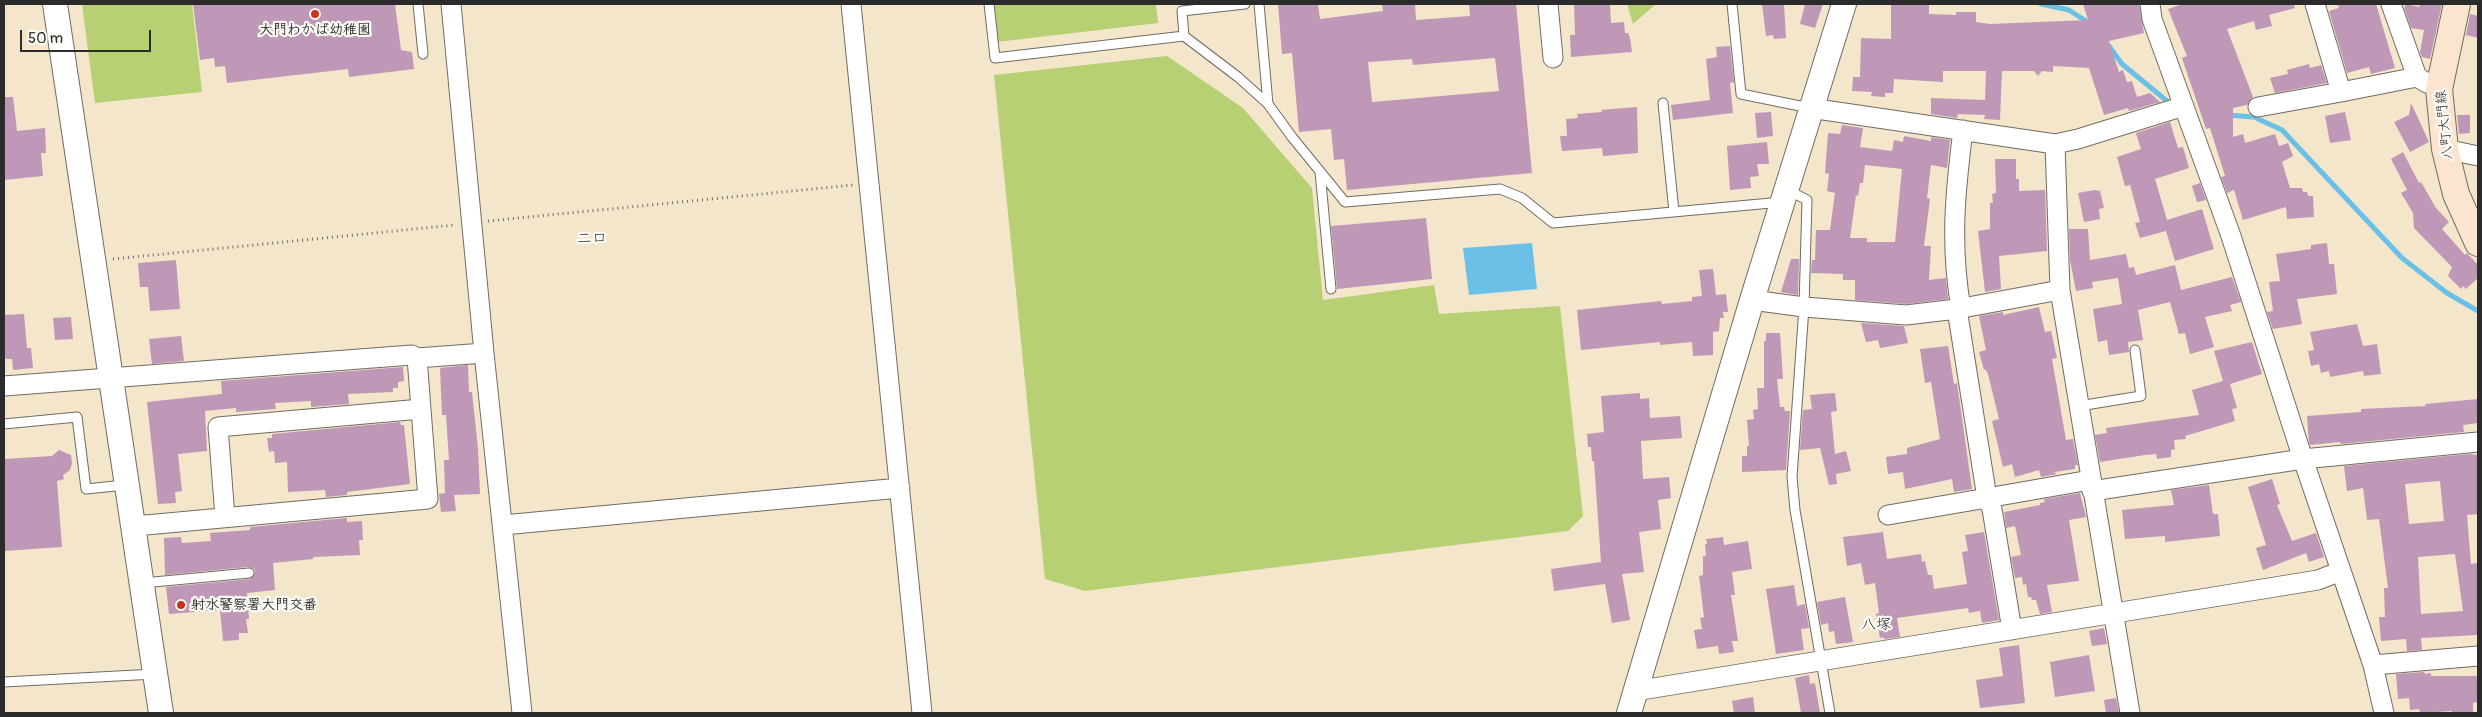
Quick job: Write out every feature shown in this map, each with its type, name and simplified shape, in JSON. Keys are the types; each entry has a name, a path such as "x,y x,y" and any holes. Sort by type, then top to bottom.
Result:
{"main road":[{"name":"八町大門線","path":"2457,4 2428,83 2456,194 2478,243"}],"street":[{"path":"55,4 125,485 161,713"},
{"path":"451,4 484,353 522,713"},
{"path":"851,4 922,713"},
{"path":"1548,4 1553,58"},
{"path":"1844,4 1810,108 1632,702 1821,662 2318,580 2341,571"},
{"path":"2150,4 2152,19 2231,236 2372,665 2384,713"},
{"path":"2315,4 2341,92"},
{"path":"2258,107 2341,92 2428,83 2391,4"},
{"path":"1810,108 2055,144 2078,139 2184,106"},
{"path":"1963,130 1954,207 1954,268 1987,498 1992,509 2012,630"},
{"path":"2055,144 2060,290 2130,713"},
{"path":"2445,149 2478,156"},
{"path":"1752,300 1804,307 1906,315 1959,309 2060,290"},
{"path":"4,386 412,355 417,358 484,353"},
{"path":"131,524 428,499 417,358"},
{"path":"225,517 218,427 420,409"},
{"path":"1888,515 1987,498 2303,458 2478,442"},
{"path":"502,525 900,488"},
{"path":"2372,665 2478,656"}],"lane":[{"path":"418,4 423,54"},
{"path":"989,4 995,58 1184,36 1238,77 1268,104 1345,202 1500,189 1522,198 1553,223 1674,212 1784,195 1807,200 1804,307 1792,477 1795,510 1830,713"},
{"path":"1184,36 1182,11 1245,4"},
{"path":"1259,4 1268,104"},
{"path":"1732,4 1741,94 1810,108"},
{"path":"1663,103 1674,212"},
{"path":"1320,172 1331,289"},
{"path":"2078,406 2141,396 2135,350"},
{"path":"4,424 77,417 86,489 125,485"},
{"path":"140,583 249,572"},
{"path":"4,682 155,674"}],"path":[{"path":"92,262 870,183"}],"green space":[{"path":"82,4 192,4 202,92 95,103"},
{"path":"993,4 1156,4 1158,23 997,42"},
{"path":"1627,4 1656,4 1633,24"},
{"path":"1167,56 1243,108 1312,188 1323,300 1434,285 1439,314 1560,306 1583,516 1568,531 1085,591 1045,579 994,75"}],"water":[{"path":"1532,243 1537,289 1469,295 1463,248"}],"building":[{"path":"193,4 395,4 401,50 412,52 414,69 349,77 348,69 227,83 225,66 215,67 214,58 200,60"},
{"path":"1278,4 1318,4 1320,19 1383,11 1382,4 1415,4 1416,20 1470,16 1469,4 1516,4 1532,173 1347,190 1344,159 1334,160 1331,129 1299,132 1292,53 1282,54","holes":["1495,58 1499,91 1372,102 1368,62 1412,59 1413,65"]},
{"path":"1574,4 1610,4 1611,23 1624,22 1625,33 1628,33 1630,38 1632,52 1571,57 1570,35 1575,35"},
{"path":"1762,4 1784,4 1786,38 1774,39 1773,35 1766,36"},
{"path":"1805,4 1823,4 1815,28 1800,24"},
{"path":"1891,4 1929,4 1929,14 1956,15 1956,12 1976,12 1976,22 1990,24 2088,20 2083,4 2139,4 2144,33 2109,41 2119,72 2123,70 2127,82 2132,81 2137,97 2150,93 2160,102 2129,111 2128,108 2104,115 2089,68 2053,66 2053,72 2042,71 2038,76 2034,71 2002,71 2000,120 1984,119 1985,115 1958,114 1957,118 1931,114 1931,98 1985,100 1986,71 1943,71 1943,82 1894,79 1893,93 1885,93 1885,97 1871,96 1872,92 1852,91 1853,77 1860,77 1861,38 1891,39"},
{"path":"2183,4 2294,4 2295,8 2269,15 2272,26 2256,30 2254,21 2227,29 2253,97 2247,105 2233,108 2233,137 2243,134 2245,143 2275,134 2279,146 2288,143 2293,156 2282,162 2290,188 2302,188 2303,192 2307,192 2308,196 2313,196 2314,217 2287,219 2286,207 2243,220 2234,190 2227,193 2221,177 2225,176 2210,128 2206,129 2182,58 2187,56 2168,9"},
{"path":"2338,4 2376,4 2395,68 2371,74 2369,67 2347,73 2329,11 2339,8"},
{"path":"2406,4 2419,7 2420,4 2442,4 2430,59 2422,57 2420,52 2424,30 2411,28 2404,8"},
{"path":"2470,14 2478,16 2478,38 2466,35"},
{"path":"1730,46 1734,82 1730,83 1733,113 1673,120 1671,105 1710,100 1706,59 1717,57 1716,47"},
{"path":"2309,64 2310,68 2321,65 2327,83 2275,93 2270,78 2288,74 2287,70"},
{"path":"4,97 13,97 17,131 45,128 46,153 41,153 43,176 4,180"},
{"path":"2411,103 2429,142 2410,152 2394,122 2409,115"},
{"path":"1637,107 1638,153 1603,156 1602,148 1562,151 1560,136 1567,136 1566,119 1578,118 1577,114"},
{"path":"1771,112 1773,136 1757,138 1755,113"},
{"path":"2345,112 2351,140 2330,143 2325,116"},
{"path":"2457,115 2470,115 2470,133 2459,134"},
{"path":"2170,122 2178,148 2183,147 2189,168 2155,179 2167,220 2202,209 2214,249 2175,261 2166,231 2140,238 2135,223 2140,222 2130,185 2125,186 2117,157 2141,149 2136,133"},
{"path":"1842,125 1863,128 1860,147 1892,151 1894,140 1903,142 1904,136 1931,141 1931,137 1950,140 1947,168 1931,165 1927,198 1930,199 1924,246 1931,246 1929,280 1946,278 1948,299 1906,304 1855,300 1855,280 1843,280 1843,274 1811,273 1812,260 1815,260 1816,230 1830,230 1835,193 1827,191 1829,174 1825,173 1828,133 1840,134","holes":["1865,165 1902,169 1895,242 1867,242 1867,238 1850,238 1856,195 1858,196 1860,183 1863,183"]},
{"path":"1767,142 1769,164 1757,164 1759,176 1750,177 1751,188 1730,190 1727,146"},
{"path":"2403,152 2419,183 2421,182 2436,208 2449,222 2442,229 2465,255 2467,253 2478,265 2478,278 2466,289 2463,286 2461,289 2448,276 2452,267 2414,228 2413,213 2401,193 2407,190 2391,159"},
{"path":"1995,159 2016,159 2016,179 2019,179 2019,191 2045,190 2047,251 1999,256 2001,289 1985,292 1978,231 1990,229 1990,203 1993,203 1992,194 1996,193"},
{"path":"2200,183 2206,200 2197,202 2192,186"},
{"path":"2094,190 2100,191 2104,208 2099,209 2100,219 2084,222 2078,193"},
{"path":"1426,218 1432,279 1337,289 1331,226"},
{"path":"2069,229 2088,229 2090,260 2126,254 2129,268 2134,267 2136,275 2175,265 2181,290 2232,277 2241,302 2230,305 2232,311 2205,317 2214,347 2190,354 2185,333 2179,334 2170,302 2138,310 2143,340 2128,342 2129,352 2109,355 2107,340 2098,342 2093,309 2122,304 2118,278 2092,282 2093,288 2076,291 2070,260"},
{"path":"2327,243 2329,264 2334,264 2337,294 2297,299 2302,324 2273,329 2267,312 2273,311 2269,282 2280,281 2276,254 2311,249 2311,245"},
{"path":"1791,259 1799,259 1798,295 1781,292"},
{"path":"176,260 180,309 150,311 148,287 140,287 138,263"},
{"path":"1713,269 1716,295 1726,294 1728,312 1723,312 1724,318 1720,318 1719,331 1713,332 1713,355 1693,356 1692,342 1660,345 1660,342 1581,350 1577,310 1661,301 1662,304 1692,301 1692,297 1702,296 1699,270"},
{"path":"2039,307 2045,332 2051,331 2057,358 2052,359 2066,440 2073,439 2078,465 2075,465 2075,469 2054,472 2057,474 2041,477 2039,470 2015,477 2012,464 2003,467 1992,421 1999,419 1988,374 1984,370 1979,352 1986,350 1979,316 2003,312 2003,315"},
{"path":"24,314 27,348 31,348 33,368 13,370 12,359 6,359 4,355 4,315"},
{"path":"71,317 73,339 55,340 53,318"},
{"path":"1861,323 1904,326 1908,343 1880,348 1878,340 1866,342"},
{"path":"2357,324 2363,346 2377,344 2381,374 2364,376 2363,371 2330,377 2329,371 2321,373 2319,364 2311,366 2308,351 2314,350 2310,332"},
{"path":"1766,333 1780,333 1783,379 1777,379 1780,407 1784,407 1785,411 1790,411 1786,470 1742,472 1742,456 1747,456 1747,446 1749,446 1747,420 1754,419 1753,410 1758,409 1757,388 1764,388 1764,341 1766,341"},
{"path":"181,336 184,361 152,364 149,339"},
{"path":"2252,342 2262,374 2230,384 2237,408 2232,409 2235,421 2185,436 2186,439 2174,440 2175,449 2171,450 2171,457 2157,459 2156,454 2100,462 2095,435 2107,433 2106,428 2199,415 2192,390 2223,381 2214,351"},
{"path":"1948,346 1954,384 1957,383 1972,489 1954,492 1952,479 1905,489 1903,472 1888,474 1886,457 1907,454 1907,448 1940,439 1931,382 1925,383 1920,349"},
{"path":"468,365 469,392 472,392 478,449 480,494 454,495 456,511 441,512 439,494 445,493 444,460 449,460 446,415 442,415 440,368"},
{"path":"403,367 404,381 398,382 398,388 393,388 393,392 348,394 349,404 311,407 311,401 275,403 276,409 236,412 236,408 205,411 207,451 178,454 182,491 175,492 176,503 158,504 147,402 222,394 221,381"},
{"path":"1640,393 1640,399 1649,398 1650,418 1680,416 1682,438 1641,441 1643,479 1669,477 1671,498 1658,500 1661,529 1639,532 1644,572 1622,574 1630,620 1612,623 1605,584 1554,591 1551,569 1601,562 1594,461 1592,461 1591,447 1588,447 1587,434 1604,432 1601,396"},
{"path":"1835,393 1837,411 1831,412 1835,454 1846,451 1851,471 1836,474 1837,484 1829,485 1820,448 1800,450 1803,410 1812,409 1810,395"},
{"path":"2478,399 2478,423 2463,425 2464,432 2341,444 2340,442 2310,445 2309,442 2307,416 2361,412 2361,409 2426,406 2425,404"},
{"path":"400,422 401,425 404,425 410,484 347,492 347,495 326,497 325,490 288,492 287,462 275,463 274,451 269,452 267,438 272,438 272,434"},
{"path":"59,450 71,455 72,463 70,470 63,475 64,479 57,481 62,547 4,551 4,459 52,456"},
{"path":"2469,454 2478,455 2478,514 2467,515 2471,564 2478,563 2478,635 2421,638 2422,650 2407,651 2406,639 2381,641 2379,617 2385,617 2384,588 2388,588 2379,519 2367,520 2363,488 2347,491 2344,466","holes":["2440,481 2444,521 2409,524 2405,484","2455,554 2463,611 2421,614 2418,557"]},
{"path":"2272,479 2280,504 2277,505 2292,541 2316,533 2324,557 2309,562 2306,553 2263,570 2256,548 2266,545 2248,487"},
{"path":"2209,485 2213,514 2218,514 2220,536 2165,542 2165,536 2125,539 2122,510 2174,505 2171,490"},
{"path":"2080,493 2086,517 2069,520 2079,581 2047,585 2052,612 2040,614 2036,600 2028,597 2026,584 2023,585 2022,577 2015,578 2011,557 2021,555 2015,526 2006,528 2004,512 2040,505 2040,503 2045,502 2044,499"},
{"path":"347,518 347,522 362,521 363,540 359,540 360,555 313,557 313,559 273,563 275,590 247,593 249,619 246,619 248,633 239,633 239,640 223,641 220,610 169,614 166,587 250,579 255,573 254,569 248,567 165,575 164,538 181,537 182,543 211,541 210,533 250,530 250,527"},
{"path":"1883,532 1887,559 1921,554 1922,562 1925,561 1928,575 1932,575 1934,589 1967,584 1962,552 1968,551 1965,535 1984,532 1999,620 1982,623 1980,611 1969,613 1968,608 1897,618 1900,637 1880,638 1876,614 1879,613 1875,583 1865,585 1861,563 1847,566 1843,537"},
{"path":"1723,537 1724,545 1748,541 1752,569 1732,572 1735,595 1731,595 1738,641 1732,641 1734,652 1719,654 1718,646 1697,649 1694,630 1702,629 1700,618 1704,617 1699,576 1703,575 1703,556 1706,556 1706,539"},
{"path":"1794,585 1797,606 1805,604 1809,628 1801,629 1804,650 1776,654 1766,589"},
{"path":"1845,597 1853,642 1836,644 1834,631 1829,632 1828,623 1821,625 1817,602"},
{"path":"2104,628 2107,644 2092,646 2089,631"},
{"path":"2019,645 2025,703 1980,708 1976,680 2003,676 1999,648"},
{"path":"2089,655 2095,691 2055,697 2050,662"},
{"path":"2424,672 2425,674 2431,673 2431,676 2478,676 2478,702 2473,703 2473,713 2452,713 2452,711 2420,713 2419,709 2410,710 2409,698 2398,699 2396,674"},
{"path":"1809,675 1810,684 1815,683 1820,713 1801,713 1795,678"},
{"path":"1753,697 1755,713 1734,713 1732,701"},
{"path":"2116,698 2119,713 2106,713 2104,700"}],"waterway":[{"path":"2041,4 2069,10 2089,23"},
{"path":"2109,46 2122,64 2167,101"},
{"path":"2227,115 2254,117 2282,130 2402,258 2447,293 2478,311"}],"place":[{"name":"大門わかば幼稚園","path":"315,14"},
{"name":"射水警察署大門交番","path":"181,605"}],"district":[{"name":"二口","path":"592,239"},
{"name":"八塚","path":"1876,625"}]}
